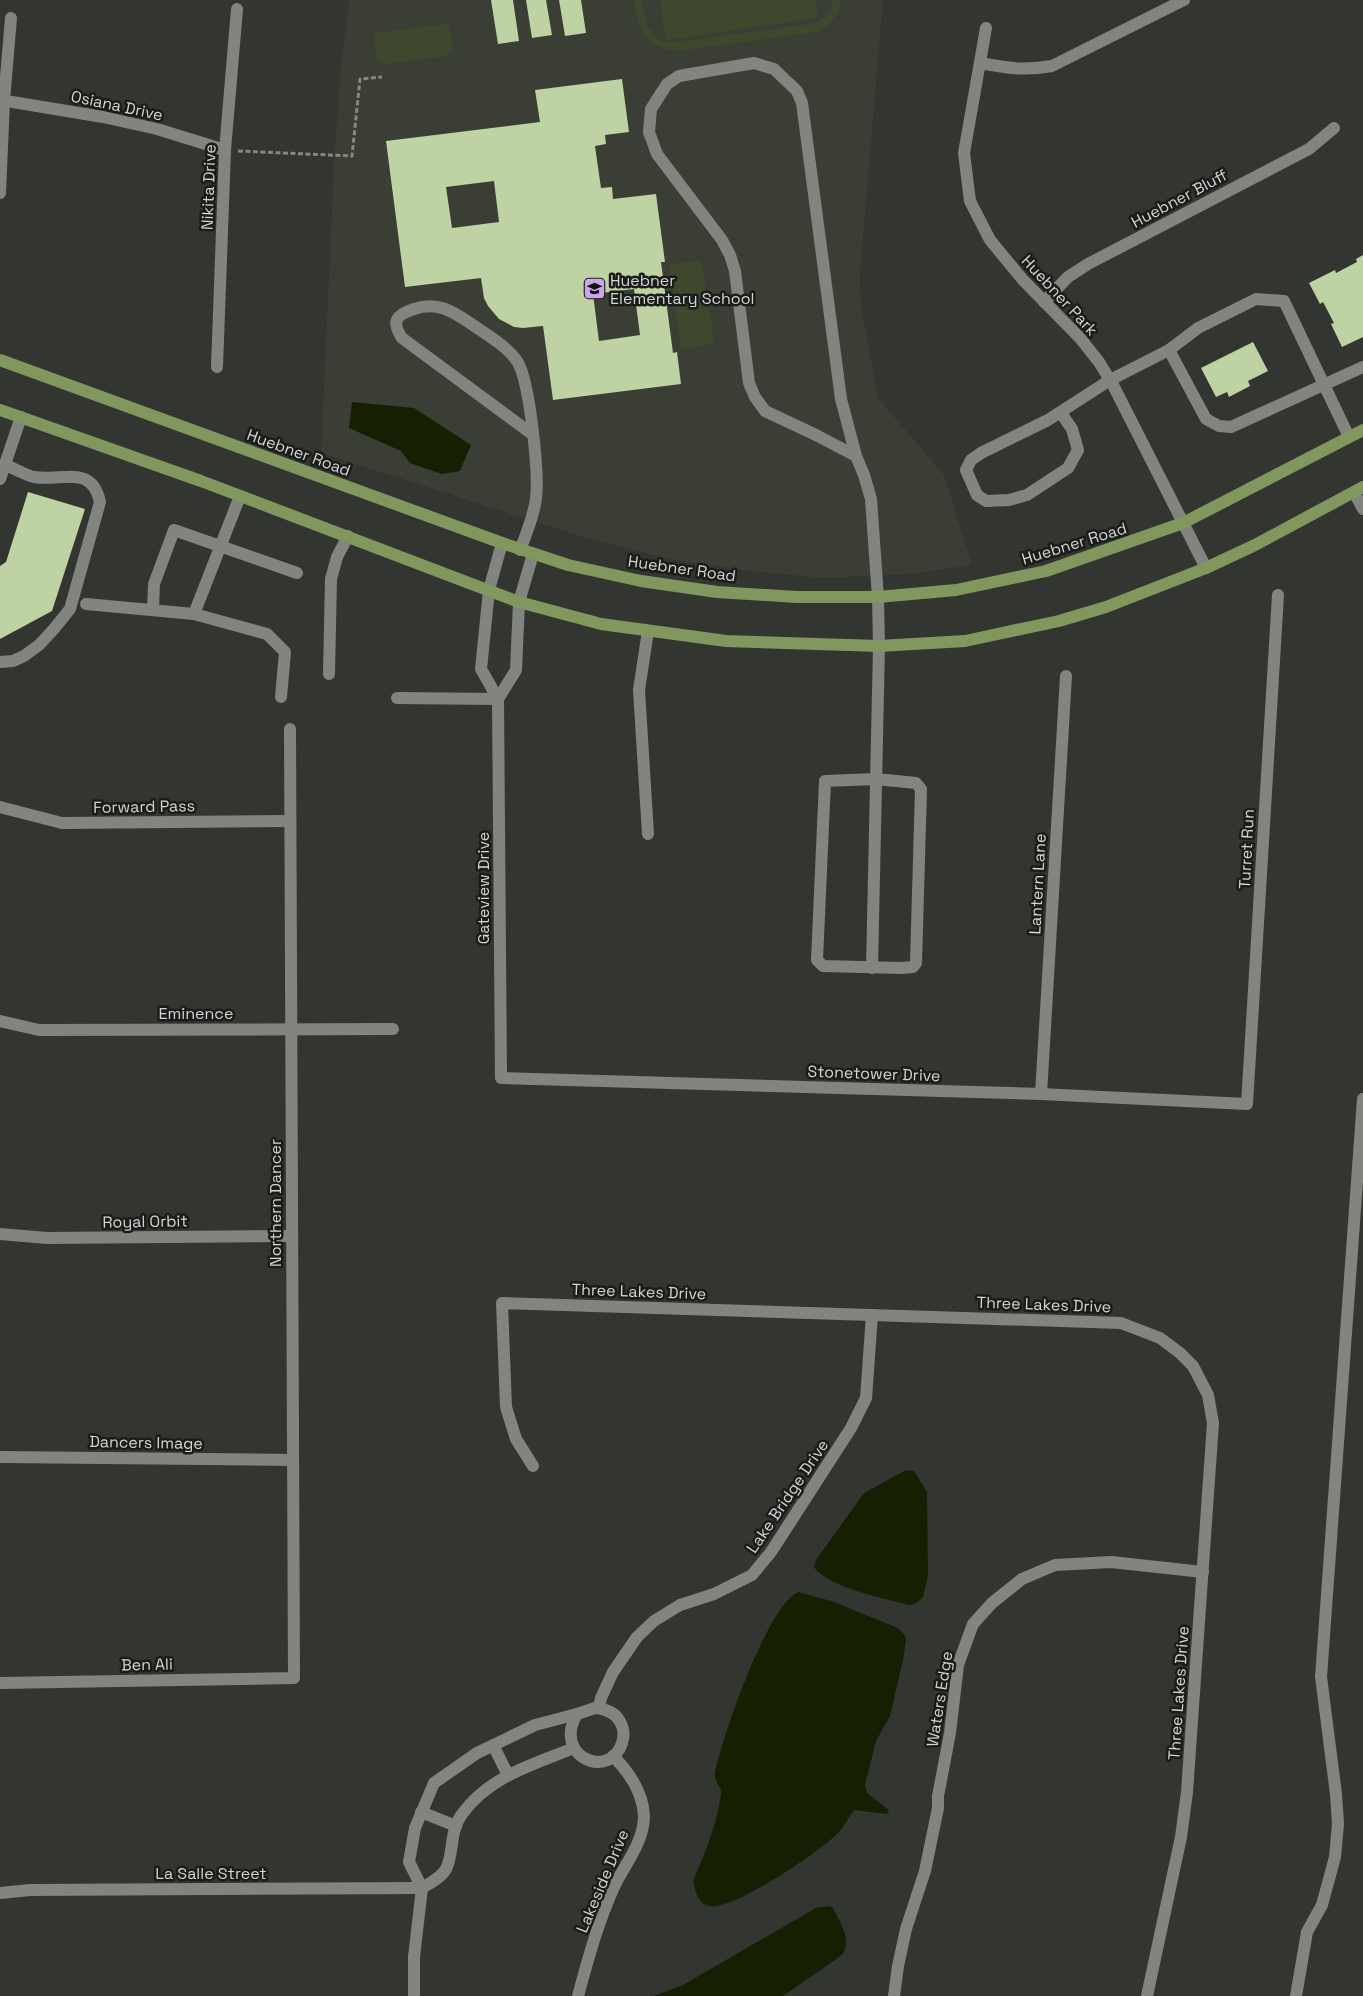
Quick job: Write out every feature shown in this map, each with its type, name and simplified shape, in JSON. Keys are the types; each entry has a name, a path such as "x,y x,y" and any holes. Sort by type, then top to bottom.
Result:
{"main road":[{"name":"Huebner Road","path":"0,360 520,550 568,565 716,592 796,597 878,597 956,590 1046,572 1183,523 1363,430"},
{"path":"0,410 240,496 519,602 600,624 726,641 879,646 965,641 1059,622 1206,568 1255,545 1359,490"}],"street":[{"path":"980,64 1015,70 1031,70 1052,66 1184,0"},
{"name":"Nikita Drive","path":"217,367 225,150 237,9"},
{"path":"0,193 2,101 11,18"},
{"name":"Huebner Park","path":"986,28 964,153 970,201 990,240 1023,280 1080,338 1110,380 1206,568"},
{"path":"856,456 766,411 755,397 749,383 735,272 730,255 722,240 657,154 650,132 651,109 667,84 679,76 754,63 774,69 796,91 802,103 841,399 856,456 871,499 878,597 879,646 872,968"},
{"name":"Osiana Drive","path":"2,101 103,117 157,129 225,150"},
{"name":"Huebner Bluff","path":"1044,302 1068,277 1088,264 1309,149 1334,128"},
{"path":"1061,412 1072,429 1078,450 1068,468 1027,494 1009,500 986,502 977,495 966,470 971,460 980,453 1061,412 1110,380 1169,350 1198,328 1256,299 1284,301 1349,437"},
{"path":"520,550 530,524 536,499 537,480 532,434 526,383 517,361 498,343 448,309 434,305 419,307 402,313 396,321 397,329 402,338 532,434"},
{"path":"1169,350 1206,419 1219,426 1231,427 1363,367"},
{"path":"0,479 21,418"},
{"path":"0,662 13,661 39,646 70,609 100,502 94,486 85,480 74,476 35,477 5,465"},
{"path":"1359,490 1363,509"},
{"path":"194,614 240,496"},
{"path":"153,610 154,584 174,530 297,573"},
{"path":"329,674 331,579 337,558 348,536"},
{"name":"Gateview Drive","path":"501,1078 498,699 481,670 489,590 502,543"},
{"path":"397,698 498,699 516,670 519,602 533,554"},
{"name":"Turret Run","path":"1247,1104 1278,595"},
{"path":"86,604 194,614 267,634 284,652 281,697"},
{"path":"648,631 640,690 648,834"},
{"name":"Lantern Lane","path":"1041,1094 1066,676"},
{"name":"Northern Dancer","path":"290,729 294,1678"},
{"path":"876,779 916,783 921,789 916,963 913,967 827,967 818,960 825,780 876,779"},
{"name":"Forward Pass","path":"0,806 62,823 290,821"},
{"name":"Eminence","path":"0,1021 39,1030 393,1028"},
{"name":"Stonetower Drive","path":"501,1078 1041,1094 1247,1104"},
{"path":"1296,1996 1307,1932 1322,1905 1335,1857 1338,1824 1321,1677 1363,1099"},
{"name":"Royal Orbit","path":"0,1234 47,1238 292,1236"},
{"name":"Three Lakes Drive","path":"533,1466 516,1439 506,1407 502,1303 1120,1323 1160,1338 1180,1353 1193,1366 1208,1395 1213,1423 1187,1792 1181,1837 1147,1996"},
{"name":"Lake Bridge Drive","path":"599,1708 601,1698 613,1672 636,1637 654,1621 680,1605 714,1594 752,1575 771,1552 851,1428 866,1398 872,1315"},
{"name":"Dancers Image","path":"0,1457 293,1460"},
{"name":"Waters Edge","path":"894,1996 906,1929 925,1871 938,1808 938,1796 950,1732 958,1665 973,1624 992,1603 1022,1579 1055,1565 1111,1562 1203,1572"},
{"name":"Ben Ali","path":"0,1683 294,1678"},
{"path":"414,1996 414,1957 422,1888 409,1862 415,1828 434,1783 477,1753 535,1725 599,1708 612,1713 622,1727 622,1744 613,1756 604,1761 595,1762 580,1755 574,1748 570,1740 571,1724 577,1714"},
{"path":"494,1745 508,1775"},
{"path":"422,1888 438,1878 446,1868 456,1826 462,1815 482,1791 508,1775 574,1748"},
{"name":"Lakeside Drive","path":"578,1996 598,1926 614,1886 639,1841 644,1818 642,1799 632,1778 613,1756"},
{"path":"421,1812 456,1826"},
{"name":"La Salle Street","path":"0,1893 30,1890 422,1888"}],"path":[{"path":"225,150 352,156 360,79 382,77"}],"shaded area":[{"name":"Huebner Elementary School","path":"349,0 883,0 860,273 861,305 878,398 944,475 972,565 911,574 824,578 751,571 673,560 587,538 321,453 334,164 340,77"},
{"path":"634,0 642,0 644,14 651,32 668,43 816,23 829,13 833,0 842,0 834,19 818,32 678,51 658,46 645,36 638,20"},
{"path":"660,0 815,0 818,18 666,40"},
{"path":"443,24 448,25 450,28 453,50 447,56 384,64 377,60 374,37 376,33"},
{"path":"697,261 702,264 714,339 711,344 681,349 669,264"},
{"path":"352,402 414,408 471,445 460,471 442,474 410,463 401,451 349,428"},
{"path":"906,1470 914,1471 927,1492 928,1575 923,1597 915,1604 909,1605 872,1596 831,1581 814,1567 816,1560 864,1493"},
{"path":"798,1592 831,1601 898,1628 906,1637 904,1655 890,1716 876,1741 865,1785 867,1793 889,1810 887,1814 854,1810 836,1835 794,1867 736,1900 721,1905 705,1905 696,1892 693,1881 717,1816 721,1792 715,1777 717,1764 742,1689 763,1639 787,1601"},
{"path":"829,1906 833,1908 846,1937 845,1949 842,1955 783,1996 654,1996 683,1985 816,1908"}],"building":[{"path":"491,0 513,0 519,41 498,44"},
{"path":"526,0 546,0 552,35 532,38"},
{"path":"559,0 581,0 586,33 565,36"},
{"path":"622,79 629,132 605,135 606,144 595,146 601,188 612,187 613,199 656,194 665,262 661,262 673,353 677,352 681,384 553,400 543,326 514,327 499,319 484,298 481,278 405,287 386,141 540,122 535,90","holes":["494,181 499,222 452,228 446,187","634,289 640,335 599,341 593,294"]},
{"path":"1363,255 1363,337 1342,347 1331,324 1334,323 1323,302 1320,304 1309,283 1335,270 1336,273 1357,262 1356,259"},
{"path":"1253,342 1268,371 1248,381 1250,386 1229,397 1227,392 1216,397 1201,368"},
{"path":"28,492 85,509 52,611 0,639 0,566 6,562"}],"place":[{"name":"Huebner Elementary School","path":"594,289"}]}
